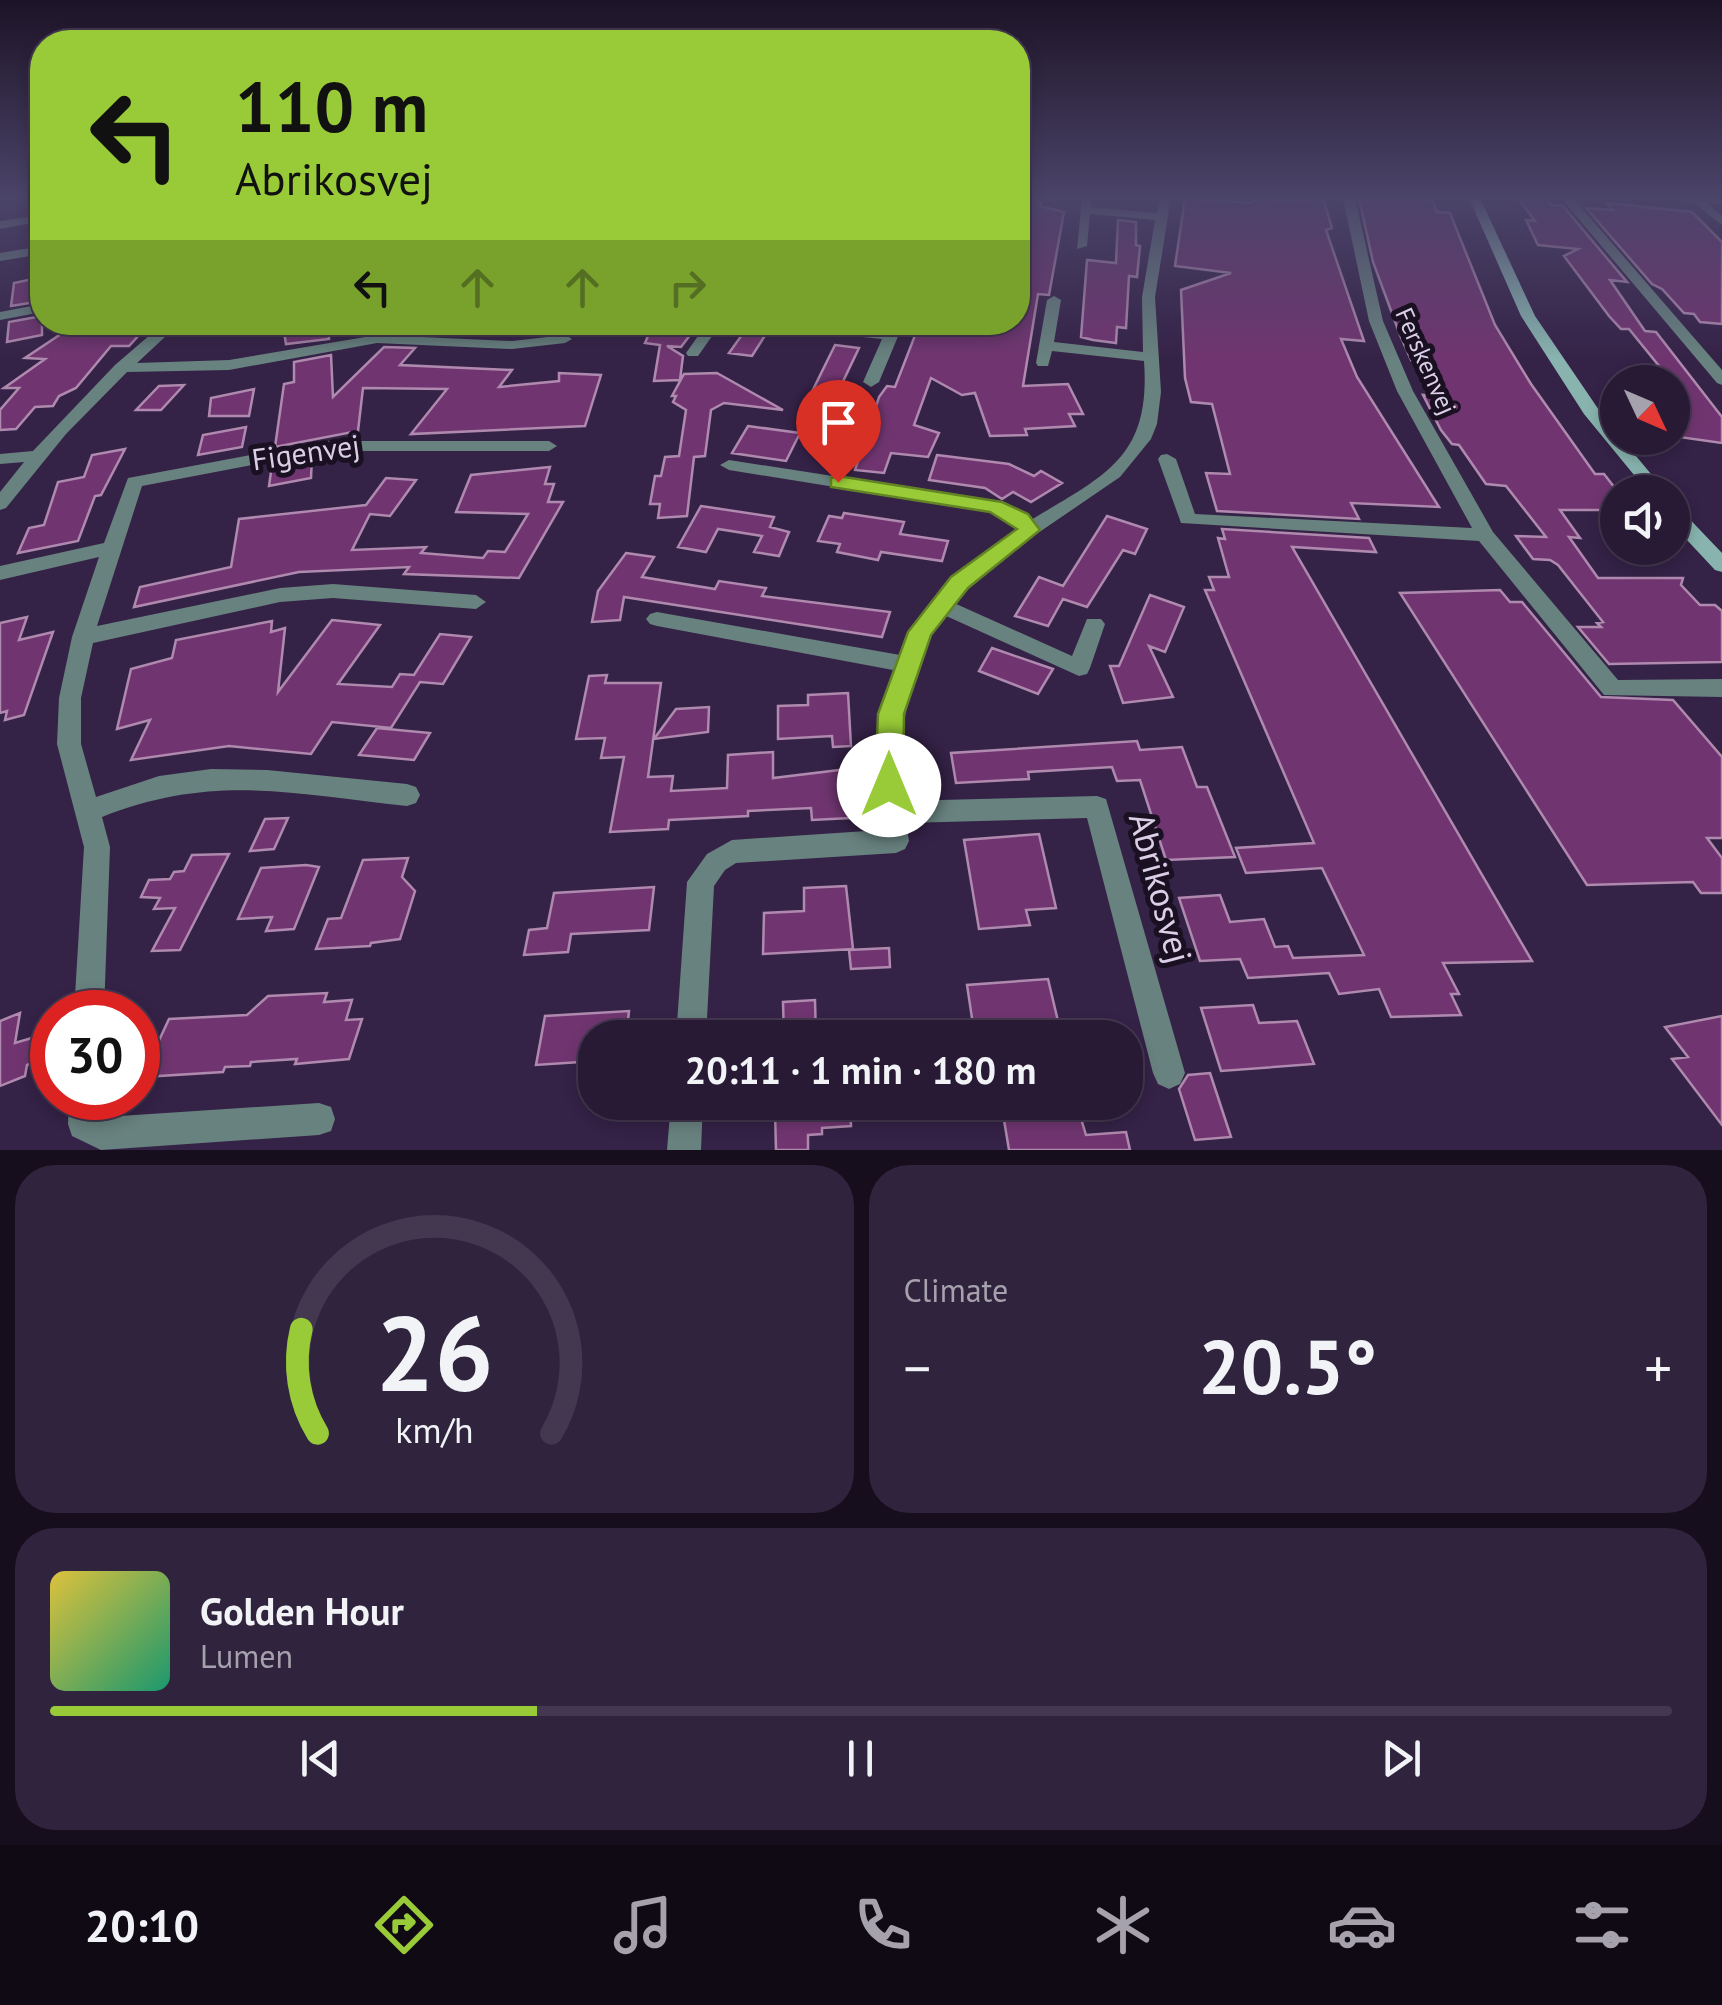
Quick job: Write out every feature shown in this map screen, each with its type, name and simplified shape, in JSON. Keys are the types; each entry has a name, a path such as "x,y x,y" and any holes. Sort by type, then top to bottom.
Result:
{"street":[{"path":"0,258 30,252"},
{"path":"692,1020 701,882 716,862 732,852 896,841 890,812 891,714 920,632 939,604 978,566 1106,480 1141,442 1154,407 1148,312 1157,252"},
{"name":"Ferskenvej","path":"1360,252 1376,321 1405,391 1485,536 1612,689 1722,688"},
{"path":"1499,252 1528,316 1590,412 1642,475"},
{"path":"1613,252 1722,380"},
{"path":"1054,300 1045,354 1150,358"},
{"path":"0,316 30,310"},
{"path":"0,504 35,456 120,368 159,335"},
{"path":"693,353 705,335"},
{"path":"871,382 892,335"},
{"path":"120,368 229,365 378,339 512,345 565,338"},
{"name":"Figenvej","path":"91,990 97,847 69,744 70,698 83,637 134,482 325,446 549,446"},
{"path":"0,459 35,456"},
{"path":"1167,459 1188,519 1485,536"},
{"path":"728,466 994,507 1020,518 1029,530"},
{"path":"1690,531 1722,564"},
{"path":"0,573 112,548"},
{"path":"83,637 280,595 332,591 476,602"},
{"path":"939,604 1078,668 1094,624"},
{"path":"657,619 906,664"},
{"path":"88,811 136,792 184,782 234,779 407,795"},
{"name":"Abrikosvej","path":"890,812 1097,807 1169,1073"},
{"path":"84,1120 84,1124 102,1134 319,1119"},
{"path":"684,1150 686,1120"}],"building":[{"path":"1030,252 1057,252 1049,295 1038,294 1023,386 1068,384 1083,414 1069,414 1075,426 1025,429 1027,435 990,436 975,393 962,395 931,378 914,425 939,433 928,457 891,453 884,473 855,470 879,397 887,386 895,387 915,335 1030,335"},
{"path":"1117,252 1139,252 1137,277 1129,276 1126,328 1117,327 1116,343 1081,337 1087,260 1116,263"},
{"path":"1177,252 1333,252 1364,341 1341,339 1357,377 1439,507 1351,503 1359,519 1217,511 1206,473 1230,474 1212,404 1191,402 1185,378 1181,290 1231,273 1175,266"},
{"path":"1371,252 1466,252 1495,325 1531,384 1595,474 1605,475 1600,475 1600,510 1560,510 1580,538 1569,537 1598,578 1683,578 1681,585 1700,605 1715,605 1722,611 1722,662 1609,664 1578,627 1601,627 1597,623 1603,622 1558,565 1533,559 1516,536 1546,537 1506,486 1486,484 1459,445 1452,444 1441,430 1423,395 1440,396 1420,360 1411,360"},
{"path":"1573,252 1601,252 1627,282 1610,280 1645,331 1656,332 1682,365 1658,365 1629,329 1621,329 1564,256"},
{"path":"1624,252 1722,252 1722,324 1700,322 1694,314 1684,313 1662,289 1652,284"},
{"path":"30,280 30,303 11,306 14,283"},
{"path":"30,318 30,335 42,335 7,342 9,322"},
{"path":"60,335 139,335 129,346 111,346 76,388 59,396 53,406 35,407 16,429 0,430 0,410 19,388 4,388 45,359 25,358"},
{"path":"284,335 329,335 329,339 286,344"},
{"path":"648,335 690,335 681,347 667,346 683,356 680,380 654,381 660,345 645,343"},
{"path":"742,335 765,335 752,356 729,353"},
{"path":"835,345 859,348 826,417 801,414"},
{"path":"384,347 415,348 400,365 512,370 499,387 559,381 559,373 601,375 585,426 411,434 447,389 363,388 358,431 275,447 284,384 294,382 294,362 331,355 333,397"},
{"path":"717,373 783,410 724,403 711,410 705,456 694,457 687,516 658,518 660,504 650,504 655,476 661,476 665,457 679,456 686,410 673,402 676,396 672,396 684,374"},
{"path":"1690,376 1722,417 1722,443 1690,439"},
{"path":"184,385 161,410 136,410 159,386"},
{"path":"254,389 249,416 209,416 211,398"},
{"path":"748,426 800,433 786,461 732,453"},
{"path":"246,427 242,447 198,455 203,435"},
{"path":"125,449 101,495 95,496 78,541 18,553 29,528 44,525 58,482 84,477 92,455"},
{"path":"937,455 1009,464 1034,476 1041,471 1062,483 1031,502 1013,492 1002,499 985,488 929,480"},
{"path":"312,457 311,478 269,486 272,465"},
{"path":"550,467 545,484 554,484 548,502 563,502 519,578 404,574 409,567 299,572 134,607 140,587 231,567 239,519 366,505 386,478 416,480 390,516 370,514 352,550 426,547 421,553 483,558 488,551 505,552 528,514 456,512 471,475"},
{"path":"701,506 774,517 770,527 789,532 779,556 754,552 762,536 718,529 706,552 678,547"},
{"path":"844,513 904,522 900,534 948,541 942,561 881,552 878,560 837,552 840,544 818,541 829,516 842,518"},
{"path":"1107,516 1147,529 1135,554 1123,550 1087,607 1063,599 1048,626 1015,616 1039,577 1063,586"},
{"path":"1222,529 1369,538 1376,552 1292,547 1532,961 1443,963 1459,994 1451,994 1461,1015 1391,1017 1379,989 1339,994 1329,973 1248,978 1240,959 1200,961 1179,898 1220,895 1230,922 1264,919 1275,947 1288,946 1293,958 1364,955 1322,868 1246,873 1236,848 1314,843 1205,590 1214,590 1209,577 1229,577 1218,538 1225,539"},
{"path":"626,553 654,557 642,577 715,589 719,581 766,588 762,596 890,612 882,637 624,597 620,620 592,622 598,591"},
{"path":"1500,590 1510,602 1522,602 1601,697 1673,700 1722,757 1722,838 1707,838 1722,858 1722,893 1701,893 1693,882 1587,885 1400,593"},
{"path":"1150,595 1184,607 1165,652 1149,646 1173,697 1123,703 1110,666 1119,666"},
{"path":"27,617 19,640 53,632 24,715 5,720 7,711 0,713 0,623"},
{"path":"332,620 380,625 338,684 392,687 400,674 414,675 440,634 471,637 443,684 420,682 391,728 332,722 311,754 229,746 131,760 150,720 117,729 131,669 172,658 176,640 272,621 271,632 285,628 278,692"},
{"path":"992,648 1053,669 1038,694 979,671"},
{"path":"607,675 605,683 661,683 648,777 673,776 671,791 727,788 728,755 773,752 773,778 848,769 851,818 812,820 811,808 748,811 748,816 669,820 668,829 610,832 624,757 601,758 605,738 576,739 589,676"},
{"path":"848,693 851,746 833,747 832,736 778,739 778,706 808,705 808,695"},
{"path":"709,707 708,732 654,739 676,709"},
{"path":"377,728 430,733 414,760 359,755"},
{"path":"1137,741 1140,750 1182,747 1197,787 1207,787 1235,857 1166,860 1140,780 1117,781 1112,767 1028,772 1029,779 956,783 951,753"},
{"path":"288,818 274,849 250,851 265,819"},
{"path":"1039,834 1056,908 1026,910 1030,925 979,929 964,840"},
{"path":"229,854 180,950 152,951 175,908 154,909 160,898 141,897 149,880 170,879 174,872 184,871 192,855"},
{"path":"408,858 402,877 415,891 400,939 370,946 316,949 328,919 341,918 363,860"},
{"path":"319,867 294,929 266,931 272,917 238,919 261,868"},
{"path":"846,886 853,949 763,954 764,913 804,911 804,888"},
{"path":"654,887 649,930 571,934 568,952 524,955 529,930 547,928 554,893"},
{"path":"889,948 890,967 851,969 849,950"},
{"path":"1048,979 1058,1020 972,1020 967,985"},
{"path":"327,993 324,1002 352,1000 346,1020 362,1019 349,1059 295,1064 297,1059 251,1062 250,1066 225,1067 223,1072 160,1076 160,1038 169,1019 247,1015 268,996"},
{"path":"815,1000 816,1020 784,1020 783,1002"},
{"path":"1253,1005 1259,1023 1297,1021 1314,1064 1221,1071 1201,1008"},
{"path":"629,1011 628,1020 578,1020 578,1062 536,1065 545,1016"},
{"path":"20,1013 15,1043 30,1039 30,1064 25,1076 0,1086 0,1021"},
{"path":"1722,1016 1722,1125 1672,1059 1688,1057 1665,1027"},
{"path":"1210,1073 1231,1137 1195,1140 1179,1089 1188,1075"},
{"path":"775,1120 851,1120 851,1126 822,1128 822,1134 808,1135 808,1150 776,1150"},
{"path":"1004,1120 1081,1120 1086,1135 1126,1132 1130,1150 1009,1150"}],"route":[{"path":"838,482 994,507 1020,518 1029,530 978,566 939,604 920,632 891,714 889,785"}]}
